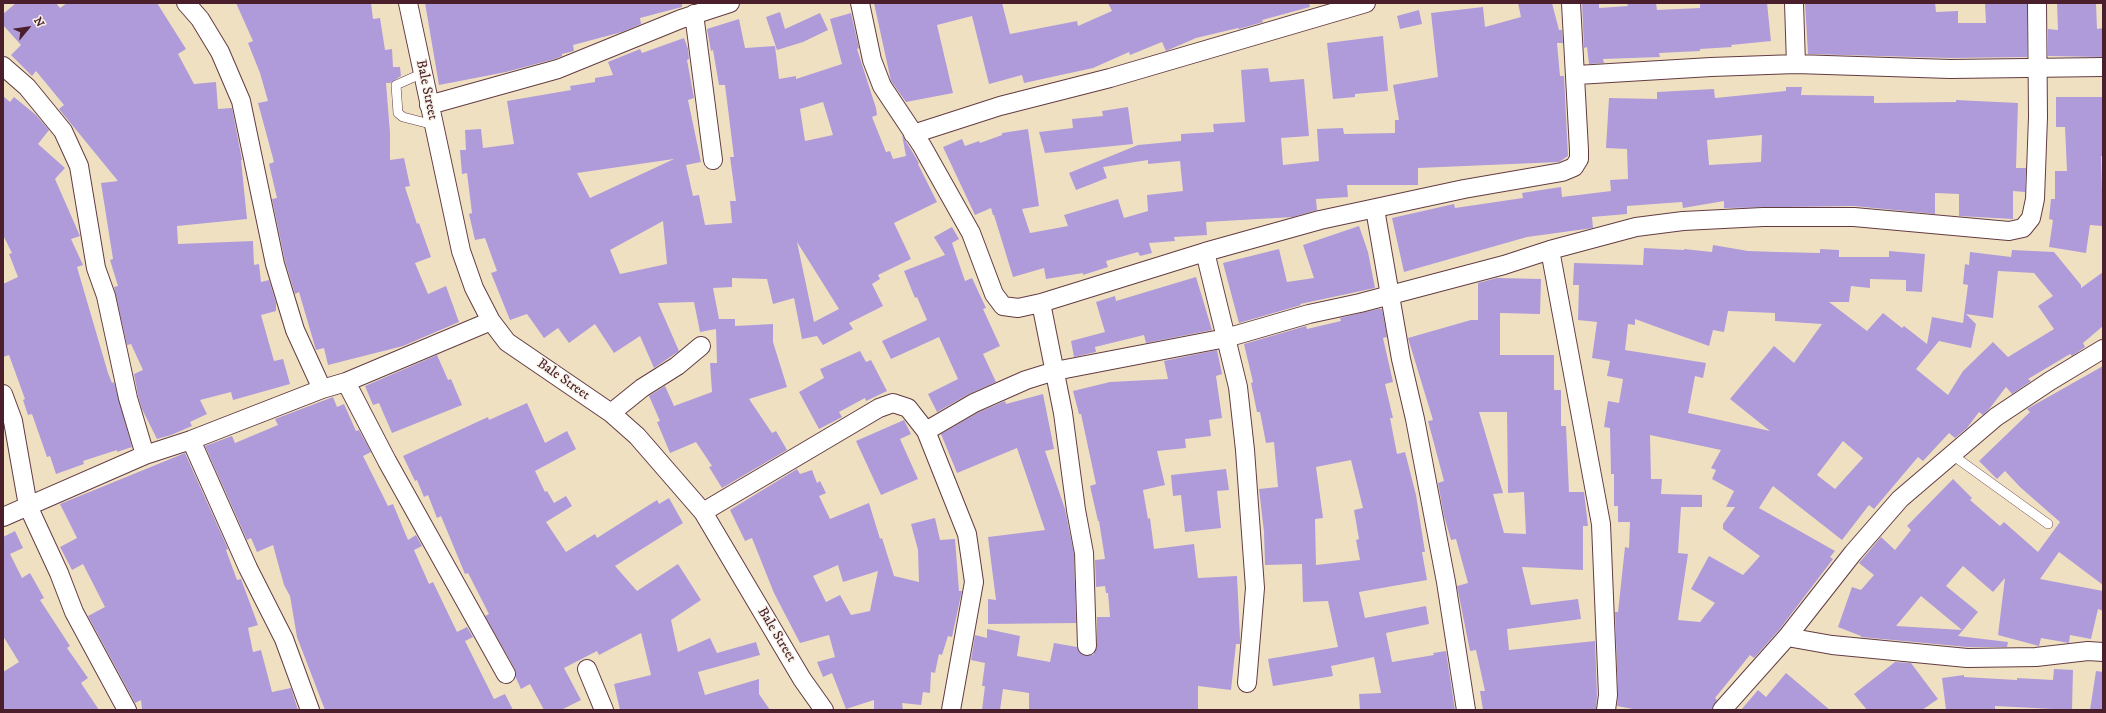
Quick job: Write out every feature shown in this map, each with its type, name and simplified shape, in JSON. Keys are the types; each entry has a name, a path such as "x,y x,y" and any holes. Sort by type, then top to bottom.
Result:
{"street":[{"path":"186,3 200,19 220,52 240,101 275,264 296,330 322,389"},
{"path":"430,105 558,69 684,12 730,3"},
{"path":"860,3 872,60 882,86 943,182 971,233 994,294 1003,306 1018,308 1042,303 1205,252 1320,220 1464,190 1562,172 1574,167 1579,159 1579,150 1577,76 1571,3"},
{"path":"913,134 1000,106 1110,78 1366,3"},
{"path":"1794,3 1796,64"},
{"path":"926,431 974,403 1026,380 1055,371 1226,338 1309,314 1504,265 1550,250 1636,227 1690,220 1763,217 1854,217 2008,231 2023,228 2031,218 2035,198 2038,117 2037,3"},
{"name":"Bale Street","path":"411,5 423,73 461,251 474,288 491,321 507,342 611,413 636,436 702,512 802,679 824,710"},
{"path":"684,12 713,160"},
{"path":"1577,76 1711,67 1796,64 1950,70 2103,67"},
{"path":"3,66 27,87 63,131 79,166 96,268 106,296 128,398 145,455"},
{"path":"1374,209 1436,529 1466,710"},
{"path":"1550,250 1601,524 1608,695 1606,710"},
{"path":"1205,252 1238,387 1251,516 1255,588 1247,683"},
{"path":"1042,303 1055,371 1084,553 1087,646"},
{"path":"3,517 145,455 191,440 322,389 346,382 491,321"},
{"path":"611,413 642,388 678,366 700,346"},
{"path":"1722,710 1788,638 1853,553 1900,499 1996,417 2050,381 2103,349"},
{"path":"346,382 387,461 506,674"},
{"path":"3,394 13,420 28,506 59,573 74,612 127,710"},
{"path":"702,512 879,408 894,403 908,408 926,431 967,534 974,582 951,710"},
{"path":"191,440 248,568 284,639 310,710"},
{"path":"1788,638 1832,645 1967,658 2036,657 2088,651 2103,652"},
{"path":"587,669 604,710"}],"lane":[{"path":"423,73 396,85 398,114 403,117 434,125"},
{"path":"1951,454 2048,524"}],"building":[{"path":"16,3 56,3 60,8 67,3 157,3 186,49 178,54 194,84 216,82 218,109 232,108 242,160 247,219 177,226 178,244 253,241 254,265 259,264 261,282 269,280 276,303 276,311 261,315 274,361 283,359 290,384 233,400 231,392 200,400 207,414 190,422 192,426 157,439 142,409 138,395 134,374 143,370 131,344 127,345 114,287 118,286 110,260 113,259 101,183 118,181 59,109 64,105 36,71 32,76 11,55 21,45 3,25 3,14"},
{"path":"236,3 371,3 373,19 380,18 385,50 392,49 393,67 400,67 401,76 390,83 386,83 390,133 390,160 404,158 410,186 405,187 417,224 419,223 431,257 415,263 428,294 446,286 459,322 403,346 328,365 324,348 316,350 299,292 295,294 285,261 272,199 277,198 269,164 274,162 258,103 268,101 260,73 248,43 253,41"},
{"path":"425,3 682,3 682,7 640,18 641,24 622,32 573,45 574,51 562,54 562,56 555,59 506,72 439,85"},
{"path":"874,3 1002,3 1010,34 1077,21 1078,26 1112,11 1108,3 1309,3 1310,7 1262,20 1263,22 1239,29 1196,38 1166,51 1162,42 1130,55 1129,52 1093,68 1024,83 1022,75 989,84 972,16 937,25 953,93 906,102 891,81"},
{"path":"1518,3 1552,3 1559,30 1562,30 1563,43 1557,43 1560,76 1564,76 1568,156 1559,162 1418,168 1418,185 1347,185 1348,197 1316,199 1317,210 1293,217 1206,222 1207,235 1174,237 1175,241 1149,243 1152,253 1140,256 1138,252 1106,261 1108,267 1083,275 1083,273 1046,279 1044,268 1013,277 991,208 975,215 943,147 962,139 965,146 979,141 980,143 1002,135 1002,133 1028,129 1039,206 1022,209 1030,233 1068,226 1064,215 1118,199 1124,218 1148,211 1147,195 1183,191 1180,161 1148,164 1148,160 1103,167 1107,178 1076,190 1069,173 1138,145 1181,141 1181,134 1214,132 1213,124 1245,122 1241,70 1268,68 1270,82 1304,79 1309,136 1281,138 1283,165 1319,161 1317,129 1343,128 1344,134 1395,133 1395,120 1399,120 1393,85 1438,77 1431,13 1483,7 1485,27 1521,17"},
{"path":"1582,3 1599,3 1599,8 1628,6 1627,3 1656,3 1657,10 1700,8 1700,3 1767,3 1771,41 1731,45 1732,47 1700,49 1700,51 1659,53 1660,57 1603,59 1604,63 1589,64 1587,47 1584,48"},
{"path":"1805,3 1935,3 1936,12 1958,11 1958,23 1986,23 1985,3 2027,3 2027,57 1950,58 1808,54"},
{"path":"2057,3 2096,3 2097,29 2103,28 2103,57 2048,56 2048,29 2058,30"},
{"path":"1419,10 1422,24 1400,29 1397,16"},
{"path":"780,12 785,29 820,13 828,30 803,42 777,50 766,17"},
{"path":"851,13 859,48 857,49 876,108 877,115 872,117 886,152 890,151 893,159 906,156 902,135 919,163 918,164 937,202 894,223 911,259 878,275 880,279 872,284 883,306 849,323 853,329 823,345 817,336 802,339 794,298 773,304 767,279 732,278 732,287 713,288 719,319 735,319 735,326 773,324 773,342 787,387 749,399 772,433 776,431 787,450 722,488 709,467 712,466 696,442 670,453 657,422 660,421 649,396 665,386 674,406 712,392 710,363 717,363 716,329 700,332 694,302 658,303 679,351 654,368 640,336 614,353 595,324 569,343 558,328 544,338 527,314 510,320 491,273 497,271 485,238 475,240 469,214 472,213 467,173 462,174 460,150 466,150 465,130 481,129 483,148 514,144 507,101 571,90 570,86 595,82 595,78 613,75 608,62 640,49 642,53 684,38 688,49 689,59 687,60 694,98 688,100 701,162 686,165 693,196 699,195 705,225 732,223 730,201 736,201 730,157 734,157 725,85 719,85 713,50 711,51 707,29 739,19 745,48 775,46 779,79 796,76 796,79 842,64 830,19","holes":["823,102 833,135 805,141 800,109","674,159 590,198 577,173","663,221 667,264 620,274 610,250","797,242 839,309 814,322"]},
{"path":"1383,36 1388,91 1355,94 1355,97 1333,99 1327,43"},
{"path":"1786,87 1802,87 1801,95 1874,96 1874,103 1956,102 1956,100 2018,103 2016,168 2026,168 2025,192 2013,191 2013,219 1959,216 1959,194 1935,193 1935,214 1854,206 1724,208 1724,201 1683,208 1682,202 1627,206 1627,214 1592,217 1593,228 1527,237 1404,272 1392,218 1454,204 1455,208 1523,198 1522,193 1561,187 1562,197 1611,191 1610,180 1628,179 1627,149 1606,148 1609,98 1657,99 1657,92 1714,89 1715,98 1786,91","holes":["1762,135 1761,162 1709,165 1707,140"]},
{"path":"3,96 10,102 14,97 36,115 49,130 38,144 65,168 55,179 80,236 71,239 83,265 77,267 108,373 112,383 114,382 132,447 117,452 117,450 83,461 84,464 56,474 50,456 47,457 32,414 28,415 23,400 25,399 9,355 3,357 3,284 18,277 9,254 12,253 3,235"},
{"path":"2056,97 2103,97 2103,156 2101,156 2103,226 2090,225 2086,253 2049,247 2053,220 2049,219 2051,199 2055,199 2055,171 2067,171 2065,127 2056,127"},
{"path":"1128,107 1133,144 1045,153 1039,132 1073,128 1072,119 1103,116 1102,111"},
{"path":"1359,226 1368,252 1375,288 1300,304 1301,305 1239,323 1223,263 1279,249 1287,282 1314,278 1303,245"},
{"path":"952,227 959,239 952,243 965,281 972,278 986,308 983,309 1000,346 983,354 996,382 969,394 937,412 928,394 958,379 939,337 891,359 882,341 927,320 917,297 915,298 904,271 945,255 934,237"},
{"path":"1713,245 1748,251 1820,253 1820,249 1839,250 1839,257 1889,257 1889,251 1925,254 1922,292 1906,291 1906,280 1870,279 1870,288 1851,286 1849,302 1829,302 1867,331 1883,313 1902,328 1904,326 1927,344 1932,317 1963,323 1968,285 1963,284 1965,264 1969,265 1970,252 2011,257 2012,250 2054,252 2081,285 2081,288 2103,272 2103,326 2083,343 2085,347 2072,356 2070,354 2028,379 2031,381 2012,394 2006,387 1983,415 1979,412 1967,428 1955,438 1949,433 1923,461 1918,457 1874,509 1869,505 1842,540 1773,486 1759,508 1835,551 1830,557 1833,559 1779,630 1754,658 1750,655 1715,698 1717,700 1712,710 1638,710 1617,706 1618,695 1615,612 1618,612 1625,547 1629,548 1630,522 1618,522 1618,506 1614,506 1614,474 1611,474 1610,428 1604,427 1608,401 1619,403 1623,379 1607,376 1610,361 1592,358 1597,322 1578,320 1579,285 1573,285 1574,263 1643,265 1644,248 1684,249 1712,252","holes":["1998,271 2034,273 2053,296 2038,306 2054,329 2008,357 1993,342 1963,371 1948,395 1916,369 1939,341 1971,348 1976,324 1966,314 1993,318","1728,311 1775,313 1775,321 1822,324 1794,363 1774,346 1730,399 1770,431 1688,413 1695,376 1703,378 1706,363 1625,350 1628,324 1635,325 1635,319 1709,346 1713,330 1724,332","1650,435 1721,450 1711,468 1716,470 1712,479 1734,491 1726,507 1735,507 1723,524 1723,529 1760,556 1743,575 1709,556 1691,589 1715,603 1700,622 1678,620 1688,554 1678,553 1681,507 1702,507 1702,495 1661,494 1662,479 1651,479","1843,441 1863,458 1835,489 1817,475"]},
{"path":"1196,277 1212,330 1146,343 1144,335 1095,347 1096,352 1074,357 1071,341 1105,332 1096,302 1115,296 1116,301"},
{"path":"1497,278 1541,279 1540,314 1500,313 1500,355 1554,355 1554,390 1561,390 1561,426 1566,426 1569,492 1584,492 1588,526 1583,526 1583,570 1522,567 1531,605 1578,599 1581,619 1507,629 1509,650 1595,641 1597,695 1596,710 1483,710 1480,691 1485,691 1476,650 1470,651 1457,586 1468,583 1456,539 1451,540 1444,516 1438,483 1444,481 1428,421 1433,420 1408,338 1471,320 1478,320 1478,283","holes":["1479,412 1507,412 1508,493 1524,492 1526,534 1504,533 1493,494 1503,493"]},
{"path":"1382,309 1387,337 1383,338 1393,382 1385,384 1393,418 1390,418 1397,454 1405,452 1416,495 1425,552 1422,552 1427,580 1359,592 1365,618 1426,606 1429,624 1386,633 1392,662 1434,655 1433,653 1446,651 1455,710 1360,710 1359,694 1381,693 1374,657 1331,666 1333,676 1273,686 1268,659 1338,647 1328,601 1303,602 1302,564 1265,565 1264,532 1259,489 1278,487 1274,442 1266,443 1260,412 1257,412 1251,383 1253,382 1244,344 1306,326 1307,329 1341,321 1340,318","holes":["1351,460 1363,508 1354,510 1359,539 1356,540 1360,560 1316,565 1315,519 1323,518 1316,467"]},
{"path":"1217,350 1222,374 1216,376 1222,418 1209,420 1211,436 1185,439 1186,448 1157,451 1165,485 1143,490 1148,519 1150,518 1154,549 1194,544 1198,578 1237,576 1240,644 1236,644 1231,690 1198,686 1198,710 1029,710 1029,693 1003,689 1000,710 982,710 985,686 982,686 985,663 971,660 975,635 987,638 987,629 1020,636 1017,656 1050,662 1054,643 1077,647 1082,655 1093,655 1097,646 1097,617 1110,617 1108,593 1106,593 1105,586 1096,587 1095,560 1105,559 1099,521 1090,486 1096,484 1081,414 1079,414 1073,391 1110,382 1168,379 1164,361"},
{"path":"860,351 866,362 871,360 887,391 866,401 865,398 839,412 842,417 819,429 799,392 824,378 820,369"},
{"path":"437,355 448,380 451,379 462,405 392,433 379,403 373,405 365,386"},
{"path":"2103,366 2103,585 2059,552 2040,579 2103,591 2103,611 2098,609 2091,639 2070,635 2069,643 2041,638 2039,646 1998,635 2005,578 1993,592 1963,566 1946,586 1978,612 1958,636 2008,642 2007,647 1967,647 1861,637 1838,627 1852,587 1861,590 1874,575 1859,563 1881,537 1895,550 1911,530 1907,526 1953,479 1972,498 1970,500 2000,526 2004,522 2038,552 2060,522 2020,487 2005,471 1997,479 1979,461 2030,412 2027,409","holes":["1921,596 1962,630 1896,626"]},
{"path":"1043,394 1054,449 1045,451 1065,509 1074,554 1076,623 988,624 988,599 996,600 988,537 1045,530 1017,448 957,473 941,434 979,412 1005,401 1006,404"},
{"path":"333,397 337,407 344,404 356,431 359,430 371,452 363,456 388,506 393,504 408,540 416,535 422,546 414,550 429,584 433,582 457,632 467,627 473,637 465,641 494,699 505,694 513,710 325,710 297,637 290,596 284,585 273,545 257,552 251,538 247,540 205,446 232,436 235,443 278,425 275,419"},
{"path":"527,403 545,443 567,431 576,449 535,471 545,492 547,491 554,503 566,496 572,506 546,522 566,552 595,534 597,538 657,500 659,504 669,498 683,523 615,566 637,591 678,564 701,600 671,620 678,652 710,638 717,653 756,642 760,655 698,672 705,695 759,679 759,694 770,710 620,710 614,684 651,675 641,633 599,655 597,651 564,668 581,700 561,710 544,710 530,684 521,689 516,678 515,669 485,616 489,614 468,573 465,574 441,516 437,518 428,495 424,497 417,480 415,481 403,456 488,417 489,420"},
{"path":"904,420 911,434 900,439 918,479 881,495 856,441"},
{"path":"185,453 228,549 226,550 237,580 241,579 258,625 248,628 253,652 261,650 272,692 291,688 298,710 142,710 141,700 135,703 88,616 105,607 83,564 72,570 60,547 77,538 60,504"},
{"path":"797,469 800,474 812,470 817,483 820,481 826,493 819,496 830,519 869,503 880,539 882,538 894,576 919,582 918,550 911,524 935,518 940,540 955,539 959,591 962,591 952,637 948,636 942,655 939,654 935,673 931,672 930,693 923,692 921,705 902,703 903,710 874,710 874,700 846,709 832,673 823,677 817,662 835,657 829,635 800,643 774,593 752,538 745,541 730,510","holes":["838,565 843,582 878,571 870,611 851,615 840,595 826,602 813,576"]},
{"path":"1226,469 1229,490 1217,491 1221,528 1185,532 1181,495 1173,496 1171,475"},
{"path":"15,531 23,548 10,554 22,578 30,573 44,598 40,600 70,646 67,648 88,678 81,683 99,710 3,710 3,672 19,662 3,636 3,537"},
{"path":"1895,662 1911,663 1938,699 1922,710 1867,710 1854,694"},
{"path":"2054,669 2073,670 2072,710 1995,706 1995,710 1946,710 1942,678 1964,675 1964,677 2017,680 2017,678 2053,680"},
{"path":"2096,671 2103,672 2103,710 2090,710"},
{"path":"1786,673 1830,710 1741,710 1758,690 1766,697"}]}
